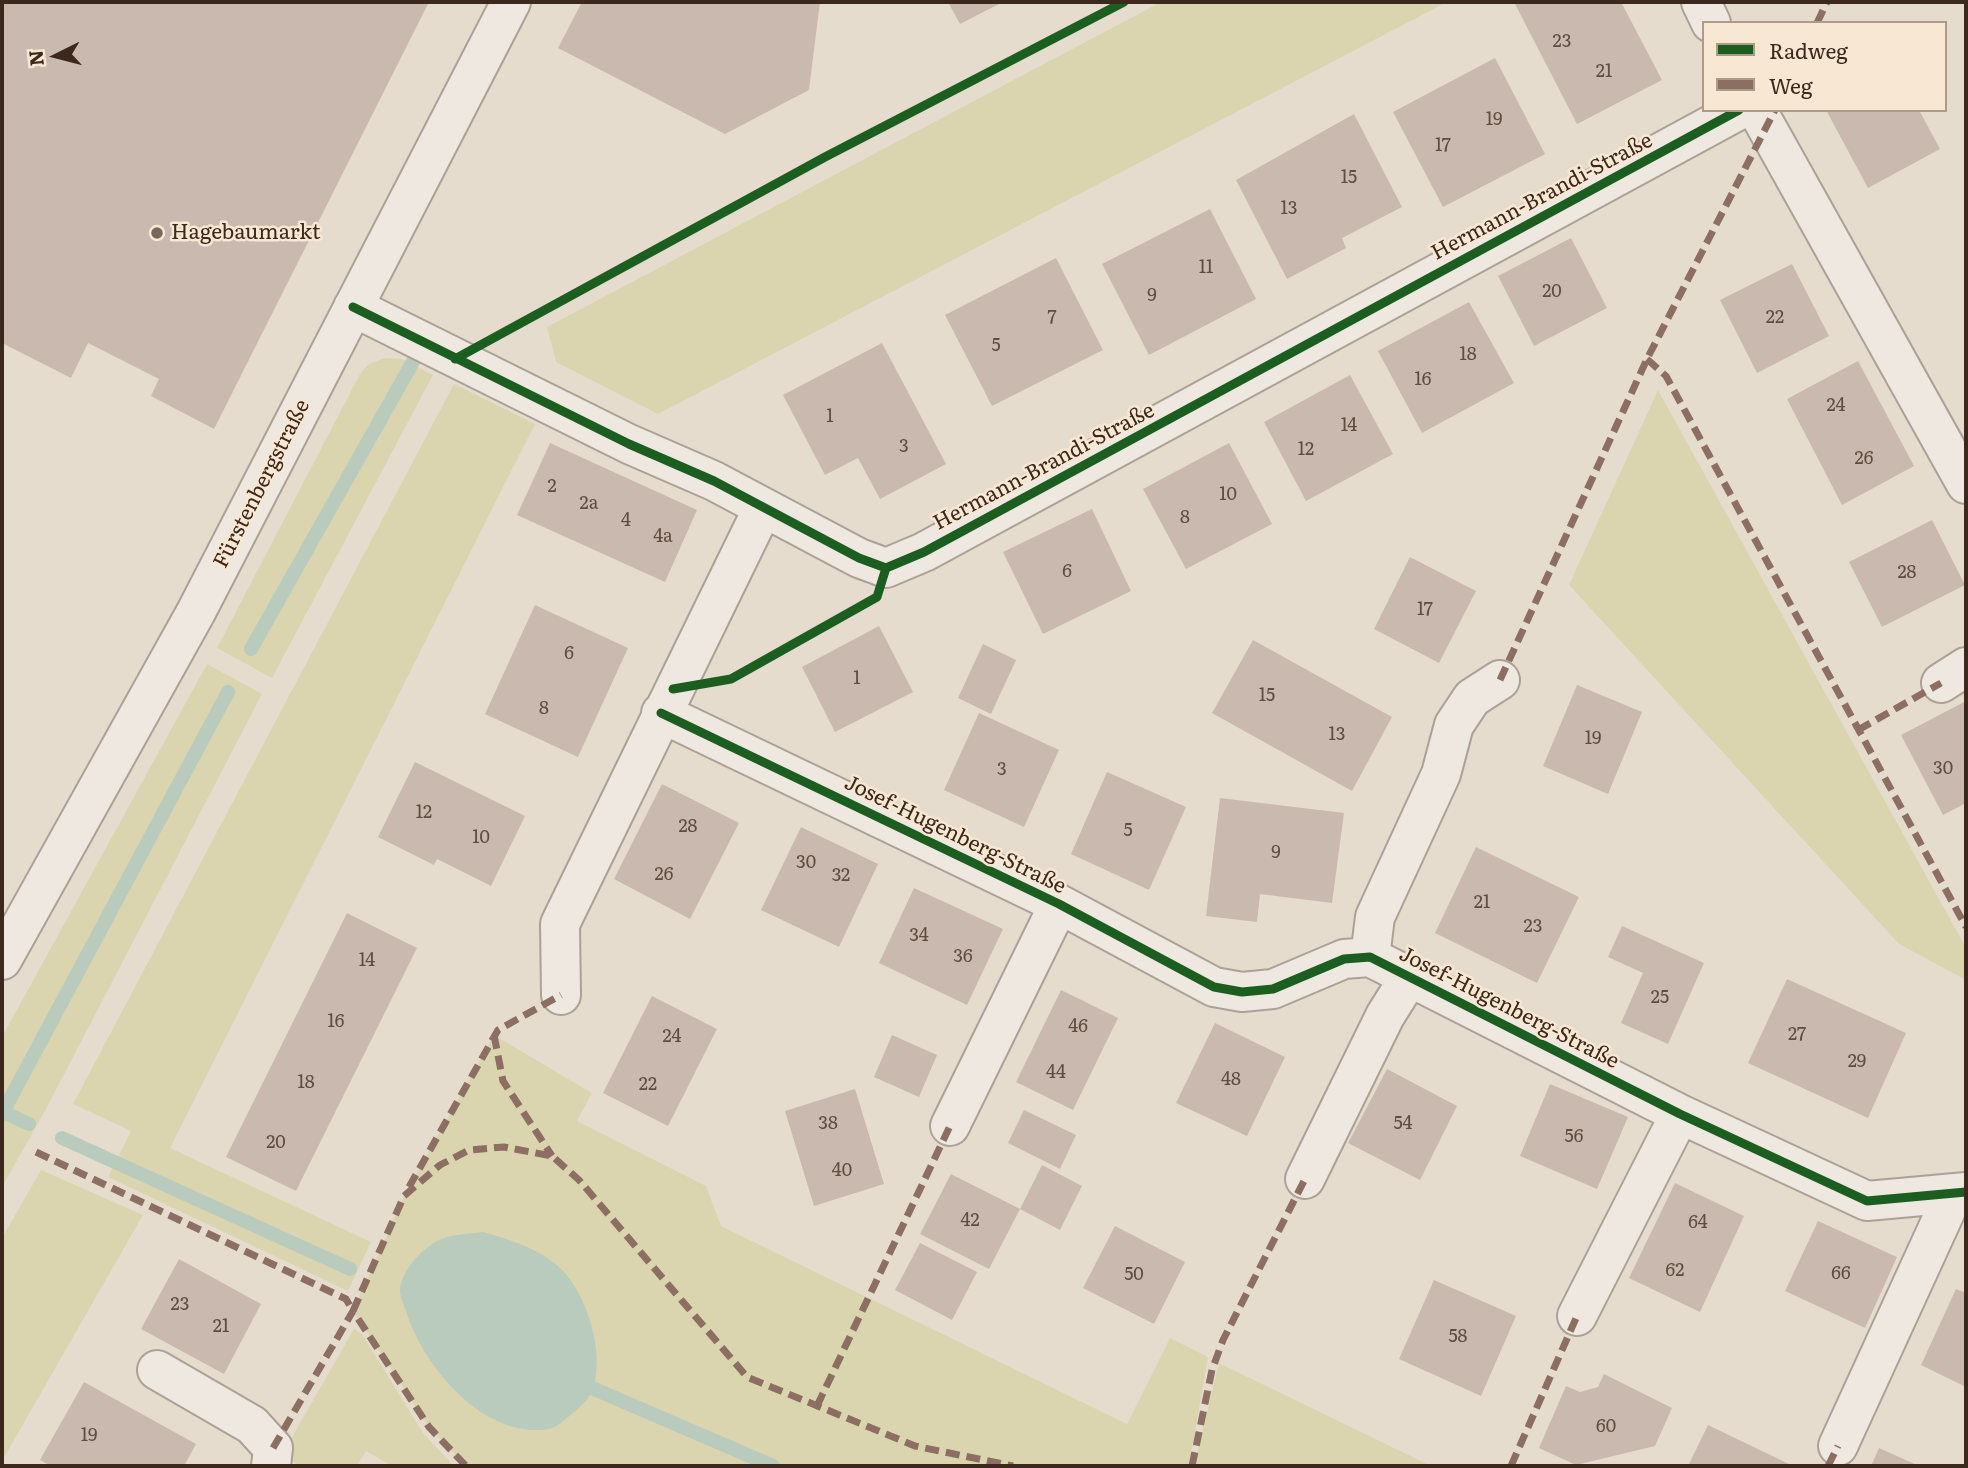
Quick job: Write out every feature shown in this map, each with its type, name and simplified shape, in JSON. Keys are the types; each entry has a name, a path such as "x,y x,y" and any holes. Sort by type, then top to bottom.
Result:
{"street":[{"name":"Fürstenbergstraße","path":"2,960 196,612 511,2"},
{"path":"1700,2 1710,21"},
{"name":"Hermann-Brandi-Straße","path":"353,307 859,558 886,568 924,552 1735,112"},
{"path":"1758,112 1966,484"},
{"path":"561,995 559,924 762,508"},
{"name":"Josef-Hugenberg-Straße","path":"1370,957 1374,917 1441,774 1454,725 1472,698 1500,680"},
{"name":"Josef-Hugenberg-Straße","path":"661,713 1059,904 1213,988 1242,992 1273,989 1343,959 1370,957 1680,1114 1867,1201 1960,1194"},
{"name":"Josef-Hugenberg-Straße","path":"950,1126 1059,904"},
{"name":"Josef-Hugenberg-Straße","path":"1305,1179 1385,1016 1410,976"},
{"path":"1577,1316 1680,1114"},
{"name":"Josef-Hugenberg-Straße","path":"1838,1446 1960,1194"},
{"path":"157,1370 252,1425 273,1448 271,1466"}],"shaded area":[{"path":"1161,2 1447,2 658,414 556,362 547,327"},
{"path":"385,358 402,359 433,375 272,678 217,648 360,374 369,364"},
{"path":"454,384 535,424 170,1148 371,1242 348,1291 108,1177 131,1131 73,1104"},
{"path":"1658,390 1966,948 1966,980 1899,944 1569,585"},
{"path":"207,664 262,694 46,1109 2,1187 2,1037"},
{"path":"494,1035 592,1093 577,1121 706,1186 721,1226 1127,1424 1170,1338 1208,1357 1189,1466 466,1466 429,1427 353,1311 404,1196"},
{"path":"41,1170 143,1215 2,1461 2,1238"},
{"path":"483,1232 524,1246 552,1261 570,1279 586,1308 597,1360 592,1391 579,1408 553,1428 534,1430 513,1427 472,1406 438,1371 414,1331 402,1301 400,1291 404,1276 425,1250 447,1237"},
{"path":"354,1329 362,1334 423,1433 454,1466 392,1466 366,1451 357,1466 301,1466 281,1456"},
{"path":"1219,1363 1431,1466 1194,1466"}],"building":[{"name":"Hagebaumarkt","path":"2,2 429,2 214,429 151,396 159,379 88,343 71,378 2,343"},
{"path":"582,2 820,2 809,90 725,134 558,48"},
{"path":"948,2 1003,2 960,24"},
{"path":"1621,2 1662,80 1577,124 1515,4"},
{"path":"1495,58 1545,154 1443,207 1393,112"},
{"path":"1827,112 1920,112 1940,149 1868,188"},
{"path":"1354,114 1402,207 1342,238 1346,248 1287,279 1236,180"},
{"path":"1210,209 1256,299 1149,355 1102,264"},
{"path":"1571,238 1607,308 1534,346 1498,276"},
{"path":"1056,258 1103,350 992,406 945,315"},
{"path":"1792,264 1829,336 1757,373 1720,300"},
{"path":"1469,302 1514,383 1422,433 1378,351"},
{"path":"882,343 946,464 880,499 858,458 825,475 783,395"},
{"path":"1858,361 1914,466 1842,505 1787,399"},
{"path":"1350,375 1393,454 1306,501 1264,422"},
{"path":"550,443 697,510 665,582 517,515"},
{"path":"1229,443 1272,524 1186,569 1143,489"},
{"path":"1092,509 1131,591 1043,634 1003,552"},
{"path":"1932,520 1965,585 1882,627 1849,562"},
{"path":"1410,557 1476,591 1439,663 1374,629"},
{"path":"535,605 628,648 578,757 485,714"},
{"path":"879,626 913,692 835,732 802,667"},
{"path":"1253,640 1392,717 1352,791 1212,713"},
{"path":"983,644 1016,660 991,714 958,698"},
{"path":"1577,685 1642,712 1608,794 1543,766"},
{"path":"1966,701 1966,803 1943,815 1901,735"},
{"path":"979,713 1059,750 1024,827 944,790"},
{"path":"415,762 525,816 491,886 437,859 434,865 378,837"},
{"path":"1107,772 1186,807 1149,890 1071,854"},
{"path":"662,784 739,823 690,919 614,879"},
{"path":"1220,798 1344,813 1332,903 1260,894 1257,922 1206,916"},
{"path":"801,827 878,864 839,947 761,910"},
{"path":"1476,847 1579,897 1537,983 1435,933"},
{"path":"914,888 1003,929 967,1005 879,963"},
{"path":"347,913 417,948 296,1191 226,1157"},
{"path":"1622,926 1704,963 1668,1044 1621,1023 1643,973 1608,957"},
{"path":"1787,979 1906,1033 1868,1118 1748,1063"},
{"path":"1061,990 1118,1018 1073,1110 1016,1082"},
{"path":"652,996 717,1029 668,1126 603,1093"},
{"path":"1215,1023 1285,1057 1247,1136 1176,1103"},
{"path":"892,1035 937,1055 919,1097 874,1077"},
{"path":"1387,1069 1457,1106 1420,1180 1348,1143"},
{"path":"1550,1084 1628,1117 1597,1189 1520,1156"},
{"path":"855,1089 884,1184 814,1206 785,1111"},
{"path":"1024,1110 1076,1135 1060,1169 1008,1143"},
{"path":"1042,1165 1082,1186 1060,1230 1020,1209"},
{"path":"951,1174 1020,1209 989,1269 920,1234"},
{"path":"1675,1183 1744,1216 1700,1312 1629,1278"},
{"path":"1818,1221 1897,1257 1865,1328 1785,1291"},
{"path":"1115,1226 1185,1262 1154,1324 1083,1288"},
{"path":"920,1243 977,1272 952,1320 895,1290"},
{"path":"179,1259 261,1304 224,1374 141,1329"},
{"path":"1434,1280 1516,1316 1481,1396 1399,1359"},
{"path":"1956,1289 1966,1293 1966,1387 1921,1365"},
{"path":"1604,1374 1672,1408 1655,1446 1576,1465 1539,1448 1566,1386 1580,1392 1598,1387"},
{"path":"84,1382 196,1444 184,1466 51,1466 40,1460"},
{"path":"1708,1425 1789,1464 1688,1466"},
{"path":"1879,1448 1919,1466 1871,1466"}],"waterway":[{"path":"251,649 423,344"},
{"path":"3,1112 228,692"},
{"path":"2,1115 3,1112 29,1124"},
{"path":"62,1138 350,1269"},
{"path":"578,1382 773,1466"}],"marked path":[{"path":"1818,21 1827,2"},
{"path":"1500,680 1647,359 1774,112"},
{"path":"1647,359 1666,376 1966,927"},
{"path":"1858,730 1941,683"},
{"path":"409,1187 498,1030 561,995"},
{"path":"494,1035 503,1081 552,1156"},
{"path":"817,1406 950,1126"},
{"path":"36,1152 346,1299 353,1311 404,1196 440,1165 469,1150 504,1147 552,1156 579,1180 747,1377 915,1446 1013,1466"},
{"path":"1192,1466 1212,1370 1223,1340 1305,1179"},
{"path":"273,1448 353,1311 429,1427 466,1466"},
{"path":"1511,1466 1577,1316"},
{"path":"1828,1466 1838,1446"}],"cycle path":[{"path":"455,359 825,157 1124,2"},
{"path":"353,307 629,444 714,481 859,558 886,568 924,552 1735,112"},
{"path":"673,689 731,679 877,597 886,568"},
{"path":"661,713 1059,904 1214,987 1242,992 1273,989 1344,959 1370,957 1680,1114 1867,1201 1966,1192"}],"place":[{"name":"Hagebaumarkt","path":"157,233"}]}
